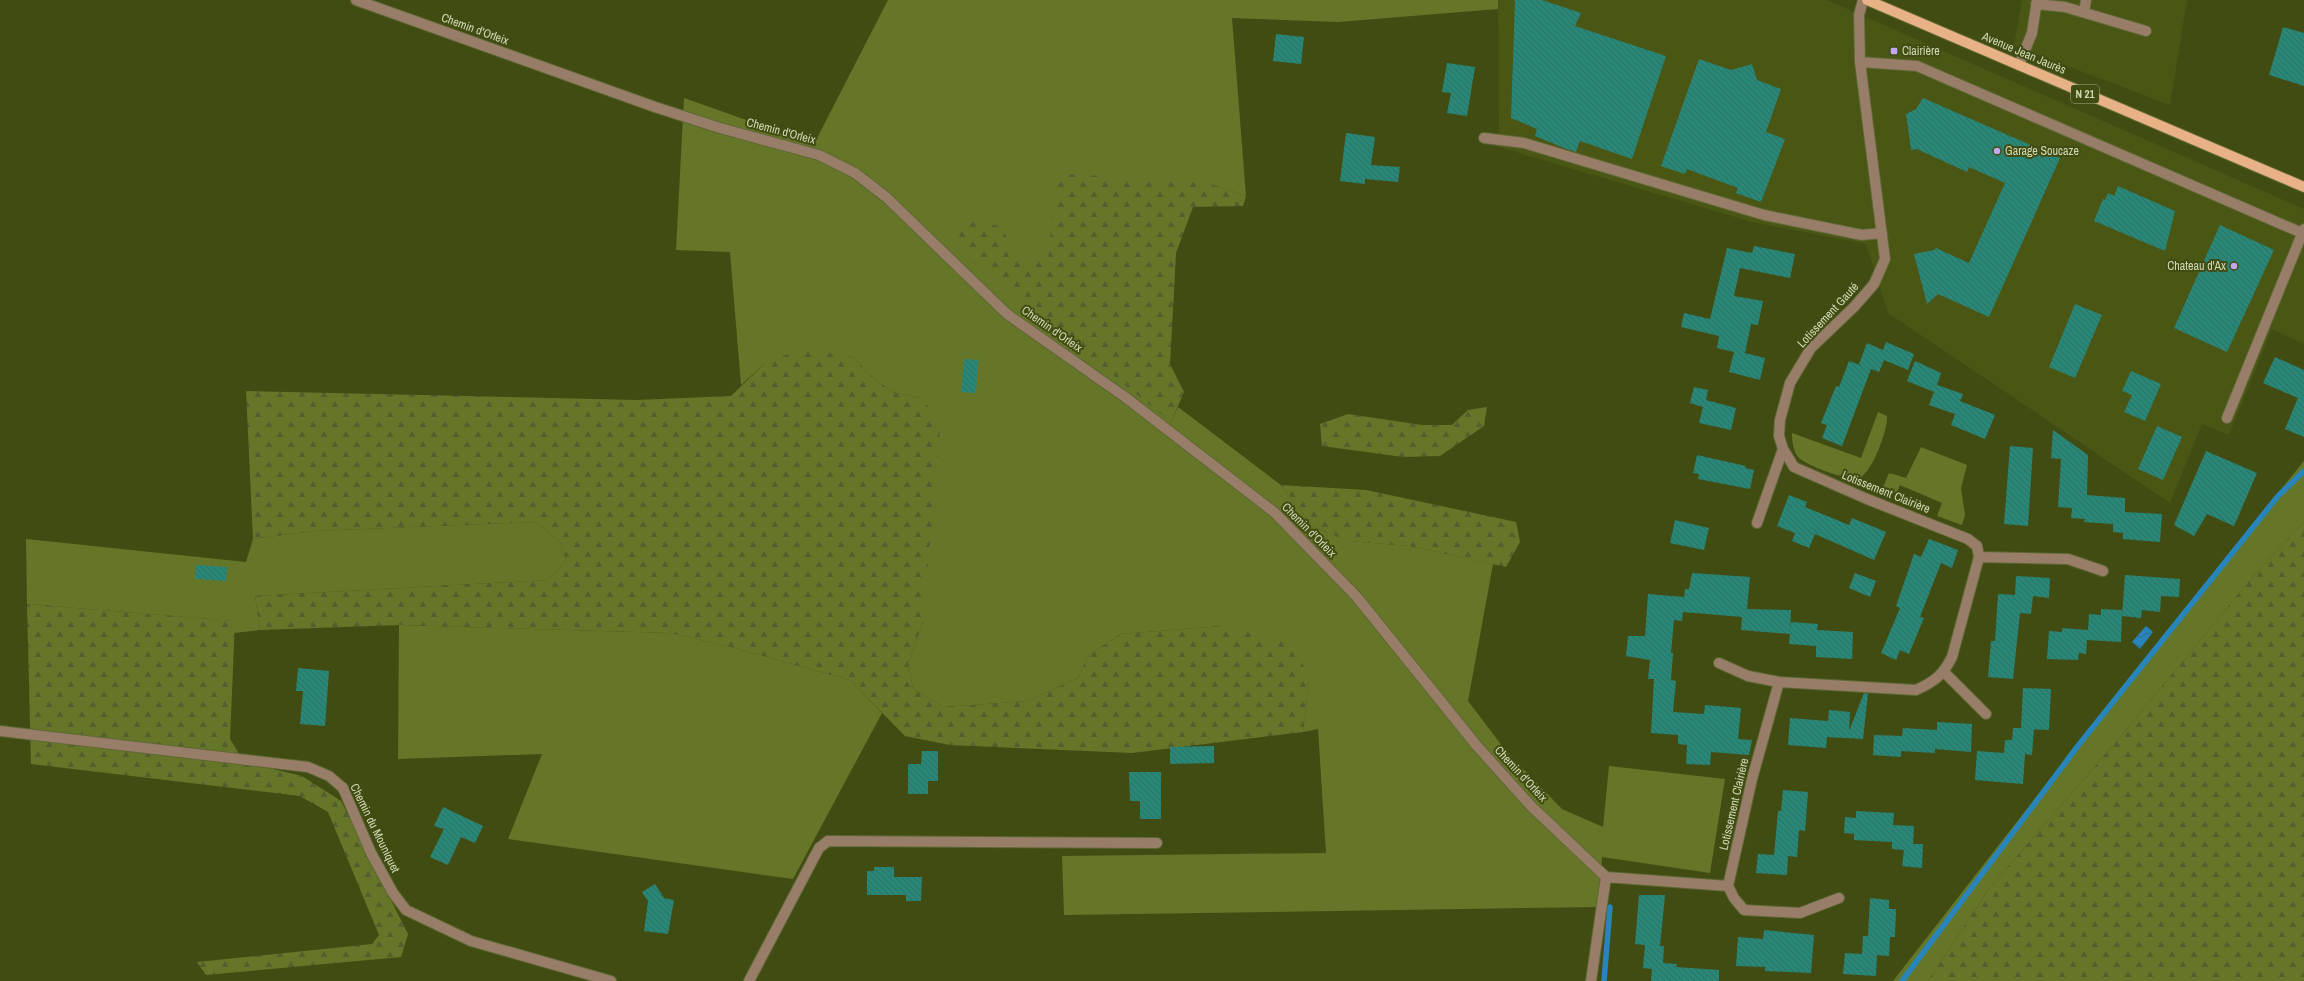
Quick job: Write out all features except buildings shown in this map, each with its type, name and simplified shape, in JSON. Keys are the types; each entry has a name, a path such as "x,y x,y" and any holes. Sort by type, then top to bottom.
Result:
{"main road":[{"name":"Avenue Jean Jaurès","path":"1867,0 2304,187"}],"street":[{"name":"Chemin d'Orleix","path":"356,0 655,108 720,128 819,155 855,173 886,197 1007,314 1125,397 1274,512 1356,596 1477,746 1531,806 1606,877"},
{"name":"Lotissement Gauté","path":"1757,524 1782,449 1780,420 1790,383 1811,348 1854,307 1874,284 1885,259 1860,62 1859,15 1863,0"},
{"path":"2084,12 2086,0"},
{"path":"2018,65 2032,33 2036,2 2066,7 2146,31"},
{"path":"1860,62 1918,66 2303,231 2227,418"},
{"path":"1484,138 1524,143 1764,215 1862,235 1882,233"},
{"name":"Lotissement Clairière","path":"1782,449 1794,467 1867,499 1968,539 1977,546 1979,557"},
{"path":"1719,663 1748,676 1779,682 1916,690 1930,684 1944,672 1952,657 1979,557 2068,559 2103,570"},
{"path":"1944,672 1986,714"},
{"name":"Lotissement Clairière","path":"1728,886 1752,779 1779,682"},
{"name":"Chemin du Mouniquet","path":"0,731 308,767 329,776 343,788 371,852 393,893 406,910 471,941 612,981"},
{"path":"749,981 819,848 828,841 1157,843"},
{"path":"1591,981 1606,877 1728,886 1734,898 1744,910 1800,913 1839,898"}],"shaded area":[{"path":"1498,0 1827,0 2304,209 2304,344 2272,329 2229,435 2202,424 2170,503 1888,313 1866,244 1752,222 1499,147"},
{"path":"2022,0 2187,0 2170,105 2014,46"}],"green space":[{"path":"888,0 1498,0 1498,9 1338,22 1232,18 1246,196 1207,183 1048,262 1015,257 974,217 1171,422 1178,407 1281,485 1312,526 1349,541 1410,546 1493,564 1468,701 1509,755 1562,809 1603,827 1609,766 1725,779 1710,873 1602,857 1599,907 1064,915 1062,856 1326,853 1318,729 1303,732 1309,681 1222,626 1121,634 1089,655 1078,678 1027,701 944,707 913,689 908,663 923,622 922,398 892,392 867,373 854,357 765,363 741,385 730,252 676,250 684,98 814,144"},
{"path":"1056,173 1207,183 1246,196 1243,206 1193,207 1176,253 1170,364 1184,392 1171,422 966,257 956,226 974,217 1003,228 1015,257 1048,261"},
{"path":"802,348 854,357 867,373 892,392 922,398 941,422 923,622 908,663 913,689 944,707 1027,701 1078,678 1089,655 1121,634 1222,626 1295,643 1309,681 1303,732 1132,753 950,745 905,736 850,680 735,648 671,633 399,625 260,630 255,596 548,580 566,560 560,542 536,522 313,531 253,539 246,391 637,400 731,396 765,363"},
{"path":"1487,407 1484,426 1440,456 1403,457 1322,446 1320,424 1348,414 1422,425 1452,425 1468,410"},
{"path":"1878,412 1887,416 1885,430 1875,458 1866,473 1861,477 1848,478 1828,472 1809,464 1796,454 1793,445 1792,433 1861,458"},
{"path":"1921,447 1967,465 1961,488 1965,515 1962,525 1937,516 1942,503 1900,485 1897,492 1887,494 1881,492 1889,473 1906,478"},
{"path":"2304,461 2304,522 2255,574 2122,735 1988,890 1928,981 1893,981 2120,689"},
{"path":"1281,485 1366,490 1516,522 1520,542 1506,567 1410,546 1348,541 1312,526"},
{"path":"536,522 560,542 566,560 548,580 255,596 260,630 234,633 234,621 27,604 26,539 246,562 253,539 313,531"},
{"path":"2304,522 2304,981 1928,981 1988,890 2122,735 2255,574"},
{"path":"27,604 235,621 230,739 244,762 302,776 341,801 408,934 401,957 206,975 197,962 372,944 379,935 328,812 300,796 31,764"},
{"path":"399,625 671,633 735,648 850,680 882,713 793,879 508,839 542,754 398,759"}],"water":[{"path":"2146,626 2153,632 2140,649 2132,642"}],"waterway":[{"path":"1902,981 2077,747 2278,496 2304,471"},
{"path":"1604,981 1610,907"}],"place":[{"name":"Clairière","path":"1894,51"},
{"name":"Garage Soucaze","path":"1997,151"},
{"name":"Chateau d'Ax","path":"2234,266"}]}
